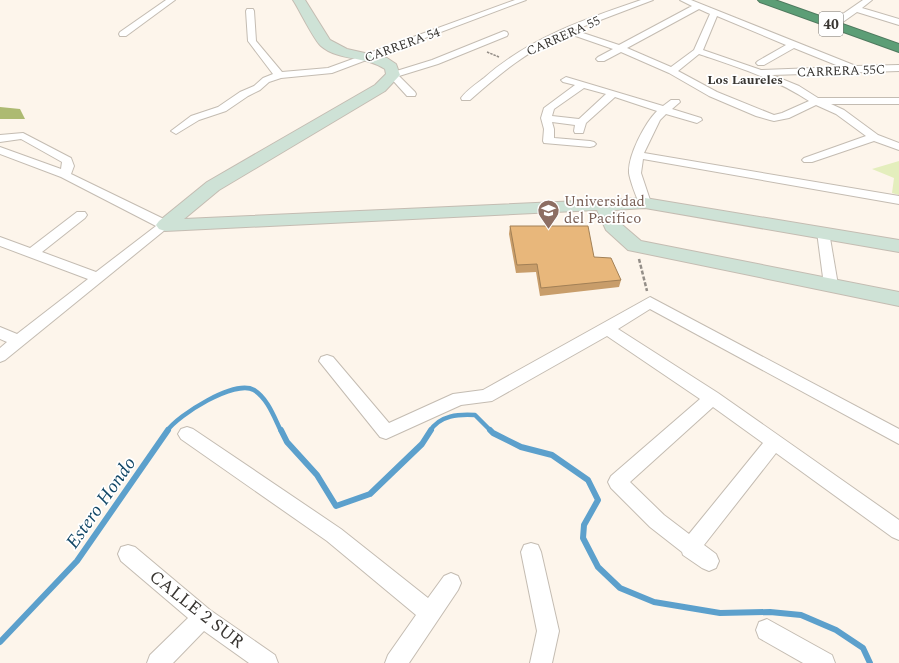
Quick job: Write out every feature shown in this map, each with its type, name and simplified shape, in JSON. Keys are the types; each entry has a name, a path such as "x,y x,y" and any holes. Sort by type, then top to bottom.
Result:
{"highway":[{"name":"40","path":"764,0 899,48"},
{"name":"40","path":"777,0 899,44"}],"main road":[{"path":"165,225 213,186 374,92 393,75 391,67 382,61 343,52 325,43 299,0"},
{"path":"165,225 645,203 899,246"},
{"path":"603,205 612,226 635,246 899,299"}],"street":[{"path":"123,34 171,0"},
{"name":"CARRERA 54","path":"279,75 329,71 522,0"},
{"name":"CARRERA 55","path":"466,98 509,62 533,46 649,0"},
{"path":"684,0 857,70"},
{"path":"837,22 868,0"},
{"path":"601,59 699,6"},
{"path":"857,9 899,22"},
{"path":"176,131 195,118 222,109 244,94 257,88 266,80 279,75 252,42 250,11"},
{"path":"672,71 698,51 714,12"},
{"path":"568,31 621,49 672,71 713,94 760,114 774,118 785,116 816,101 899,101"},
{"path":"411,94 393,75 435,62 504,34"},
{"path":"760,68 794,44"},
{"path":"698,51 760,68 816,101 840,112 874,137 899,147"},
{"name":"CARRERA 55C","path":"760,68 857,70 899,68"},
{"path":"566,80 613,93 697,120"},
{"path":"583,84 549,108 546,118 549,129 548,141 590,144"},
{"path":"546,118 580,126 613,93"},
{"path":"645,203 634,173 638,155 655,119 675,102"},
{"path":"0,139 23,136 67,160 68,166 65,175"},
{"path":"808,160 874,137"},
{"path":"0,150 65,175 165,225 0,356"},
{"path":"638,155 899,200"},
{"path":"32,253 81,215"},
{"path":"823,232 831,285"},
{"path":"0,241 98,278"},
{"path":"326,361 386,432 459,399 486,396 607,330 650,302 899,437"},
{"path":"607,330 712,398 899,530"},
{"path":"0,333 19,341"},
{"path":"708,561 657,521 618,482 712,398"},
{"path":"187,434 334,535 430,613"},
{"path":"690,548 774,442"},
{"path":"531,552 548,631 541,663"},
{"name":"CALLE 2 SUR","path":"128,554 202,617 267,663"},
{"path":"396,663 451,583"},
{"path":"158,663 202,617"},
{"path":"767,630 824,663"}],"path":[{"path":"473,46 509,62"},
{"path":"635,246 650,302"}],"green space":[{"path":"0,107 20,109 25,119 0,119"},
{"path":"899,161 899,195 892,193 894,178 872,169"}],"building":[{"path":"510,226 588,226 594,257 611,258 621,280 541,288 537,264 517,265"}],"waterway":[{"name":"Estero Hondo","path":"167,431 183,416 208,400 221,394 245,388 254,390 263,398 281,431"},
{"path":"430,431 444,419 456,415 475,415 493,433 521,447 552,455 588,480 598,500 584,525 583,538 598,567 620,588 654,602 720,613 770,612 801,615 836,630 863,648 870,663"},
{"name":"Estero Hondo","path":"0,642 77,561 168,430"},
{"path":"281,430 287,442 317,475 336,506 370,494 422,444 431,430"}],"place":[{"name":"Universidad del Pacifico","path":"549,230"}],"district":[{"name":"Los Laureles","path":"745,79"}]}
